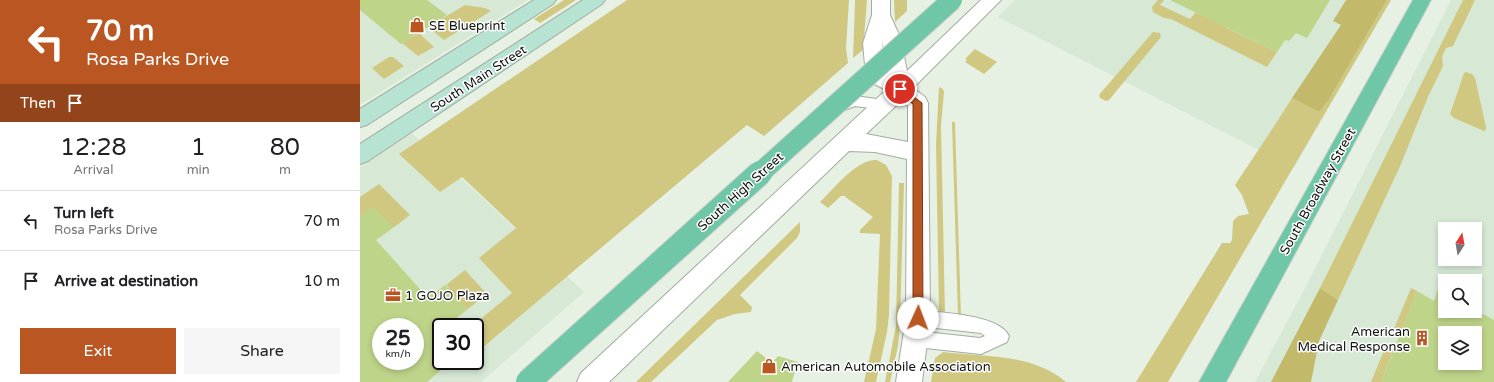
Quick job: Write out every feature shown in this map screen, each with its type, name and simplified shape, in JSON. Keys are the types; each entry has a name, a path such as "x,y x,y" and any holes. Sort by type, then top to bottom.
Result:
{"main road":[{"path":"360,119 547,0"},
{"name":"South Main Street","path":"360,155 596,0"},
{"name":"South High Street","path":"528,382 952,0"},
{"name":"South Broadway Street","path":"1212,382 1422,0"}],"street":[{"path":"590,382 992,0"},
{"path":"881,7 872,42 876,76 900,89 918,103 919,153 917,329 909,382"},
{"path":"844,142 875,143 919,153"}],"lane":[{"path":"535,382 844,103 856,100 884,104"}],"shaded area":[{"path":"360,0 528,0 360,105"},
{"path":"564,0 576,0 540,23 534,19"},
{"path":"627,0 849,0 846,48 848,63 764,136 747,125 484,346 484,318 482,318 512,293 479,258 516,228 462,177 440,192 399,154"},
{"path":"855,0 867,0 863,50 853,58"},
{"path":"894,0 907,0 907,11 895,22"},
{"path":"1015,0 1391,0 1294,168 998,17"},
{"path":"1158,0 1164,0 1160,5 1190,19 1202,5 1227,28 1277,52 1267,67 1171,19 1164,18 1153,12 1152,7"},
{"path":"1346,0 1387,0 1328,101 1319,112 1292,98 1341,25 1333,21"},
{"path":"1387,0 1391,0 1168,382 1136,382 1222,243 1230,243 1232,240 1233,221 1238,216 1249,214 1242,195 1235,185 1292,98 1319,112 1328,101"},
{"path":"1451,0 1494,0 1494,382 1255,382 1304,290"},
{"path":"1463,0 1475,0 1453,46 1446,48 1442,57 1443,66 1428,97 1401,164 1338,300 1320,288"},
{"path":"465,5 485,8 491,11 444,40 428,27"},
{"path":"1153,32 1160,33 1161,37 1109,100 1106,101 1100,98 1099,95"},
{"path":"419,33 434,47 418,56 402,43"},
{"path":"975,49 997,62 984,74 965,62 967,60 965,59"},
{"path":"389,57 393,57 404,66 384,79 372,68"},
{"path":"1466,72 1472,74 1475,78 1486,127 1486,130 1484,131 1454,118 1450,114 1464,73"},
{"path":"939,87 943,89 944,92 941,125 945,314 939,310 936,144"},
{"path":"952,122 955,122 961,317 958,316"},
{"path":"412,133 584,292 481,382 360,382 360,167"},
{"path":"877,160 886,165 892,176 889,315 887,332 876,382 864,382 876,329 880,234 860,233 860,230 873,217 844,196 841,196 828,208 820,202 853,169 869,161"},
{"path":"899,183 904,183 900,323 898,346 890,382 885,382 896,326"},
{"path":"379,184 410,215 393,228 373,207 360,216 360,197"},
{"path":"800,222 800,232 797,238 740,295 752,307 751,312 735,314 717,320 651,382 636,382"},
{"path":"465,270 487,294 468,309 447,290 449,288 446,285"},
{"path":"1320,288 1338,300 1319,341 1311,382 1271,382"},
{"path":"1411,288 1417,291 1401,333 1394,329"},
{"path":"1386,346 1393,351 1381,382 1371,382"},
{"path":"943,352 991,356 1023,361 1053,373 1066,382 931,382 935,358"}],"building":[{"path":"360,0 427,0 447,15 401,44 360,10"},
{"path":"1170,0 1330,0 1307,38 1296,33 1289,41 1285,40 1277,52"},
{"name":"1 GOJO Plaza","path":"373,206 393,228 376,240 427,297 445,285 468,309 457,318 432,318 432,370 441,370 427,382 360,382 360,216"},
{"name":"American Medical Response","path":"1438,289 1438,318 1482,318 1482,314 1494,320 1494,382 1381,382 1417,291 1434,301"},
{"name":"American Automobile Association","path":"757,351 772,363 778,356 798,362 792,381 793,382 728,382"}],"place":[{"name":"SE Blueprint","path":"417,25"},
{"name":"1 GOJO Plaza","path":"393,295"},
{"name":"American Medical Response","path":"1422,338"},
{"name":"American Automobile Association","path":"769,366"}],"route":[{"path":"900,89 918,103 918,318"}]}
